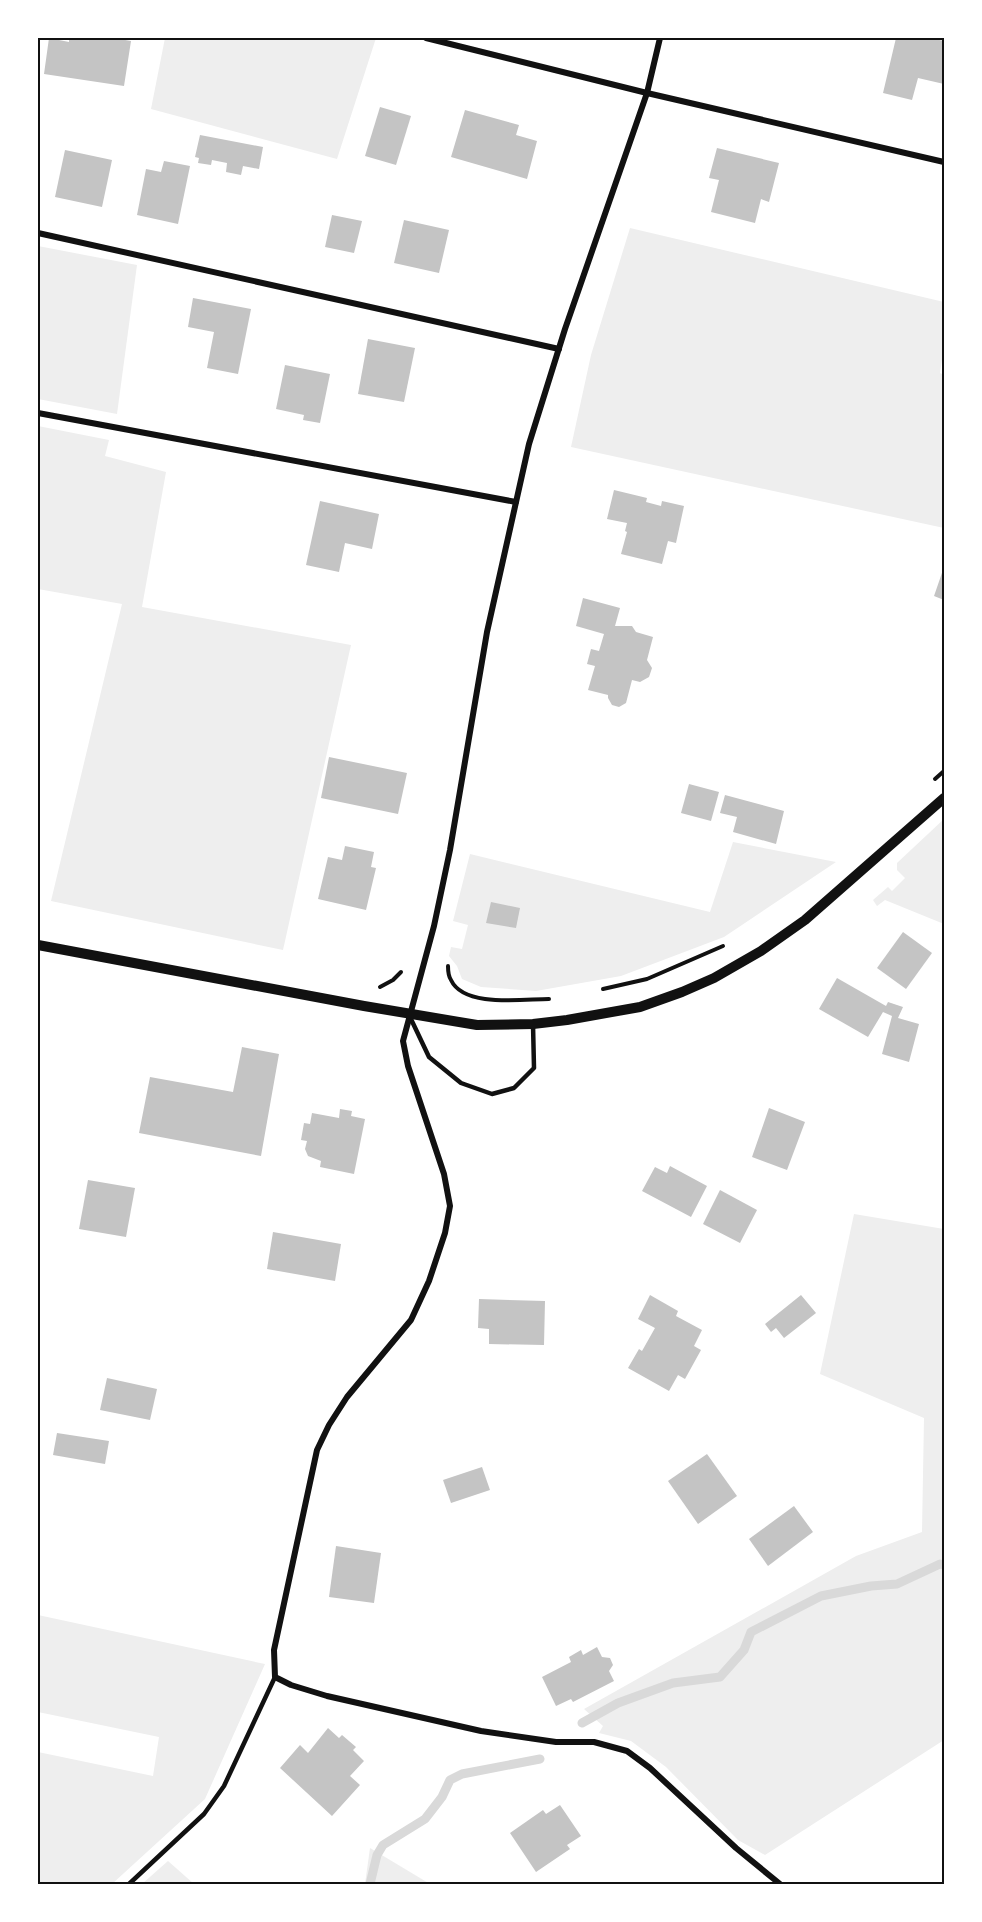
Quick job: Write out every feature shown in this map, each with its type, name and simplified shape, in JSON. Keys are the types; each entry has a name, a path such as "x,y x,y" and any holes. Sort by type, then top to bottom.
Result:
{"street":[{"path":"426,38 647,93 945,162"},
{"path":"660,38 647,93 559,349 529,444 487,632 450,850 429,944 403,1041 408,1066 444,1174 450,1206 445,1233 429,1281 411,1320 347,1397 328,1425 317,1450 274,1650 275,1677 291,1685 327,1696 481,1731 556,1742 594,1742 627,1751 650,1768 736,1848 780,1884"},
{"path":"38,233 559,349"},
{"path":"38,413 516,502"},
{"path":"38,945 409,1015 477,1025 533,1024 567,1020 640,1007 714,978 762,951 805,920 945,798"}],"lane":[{"path":"409,1015 429,1057 461,1083 492,1094 514,1088 534,1068 533,1024"},
{"path":"129,1884 204,1814 224,1786 275,1677"}],"path":[{"path":"929,784 945,771"},
{"path":"602,990 647,979 727,943"},
{"path":"448,966 451,981 461,992 474,998 499,1000 555,998"},
{"path":"380,987 403,971"}],"shaded area":[{"path":"165,38 376,38 337,159 151,109"},
{"path":"630,228 944,302 944,346 940,373 944,375 944,528 571,447 591,355"},
{"path":"38,246 137,265 117,414 38,399"},
{"path":"38,426 109,440 105,456 166,472 142,607 351,645 283,950 51,901 122,604 38,589"},
{"path":"944,819 944,924 885,900 877,906 873,900 888,887 892,891 905,878 897,870 897,863"},
{"path":"733,842 836,862 724,937 621,976 536,991 481,987 462,979 457,966 449,956 451,947 462,949 468,925 453,921 470,854 710,912"},
{"path":"854,1214 944,1229 944,1740 765,1855 738,1840 666,1767 631,1741 599,1733 603,1726 584,1709 856,1556 922,1532 924,1418 820,1374"},
{"path":"38,1615 265,1664 205,1799 112,1884 38,1884 38,1752 153,1776 159,1737 38,1712"},
{"path":"370,1848 430,1884 365,1884"},
{"path":"168,1861 194,1884 142,1884"}],"building":[{"path":"49,38 69,42 69,38 114,38 131,41 124,86 44,74"},
{"path":"896,38 930,38 944,41 944,84 918,78 912,100 883,93"},
{"path":"380,107 411,116 396,165 365,156"},
{"path":"465,110 519,125 516,135 537,141 527,179 451,157"},
{"path":"200,135 263,147 259,169 243,166 241,175 226,172 227,163 212,160 211,165 198,163 199,158 195,157"},
{"path":"717,148 779,163 769,202 761,199 755,223 711,212 719,180 709,178"},
{"path":"65,150 112,160 102,207 55,197"},
{"path":"164,161 190,166 178,224 137,215 146,169 161,172"},
{"path":"332,215 362,221 354,253 325,247"},
{"path":"404,220 449,230 439,273 394,263"},
{"path":"193,298 251,309 238,374 207,368 214,332 188,327"},
{"path":"368,339 415,348 404,402 358,394"},
{"path":"285,365 330,374 320,423 303,420 304,415 276,409"},
{"path":"614,490 647,498 646,502 661,506 662,501 684,506 676,543 668,541 662,564 621,554 627,523 607,519"},
{"path":"320,501 379,514 372,549 345,543 339,572 306,565"},
{"path":"944,567 944,600 934,596"},
{"path":"583,598 620,608 615,626 632,626 636,632 653,637 647,660 652,668 649,677 640,682 632,680 626,703 619,707 612,705 608,695 588,690 595,666 587,664 591,649 599,651 604,634 576,626"},
{"path":"329,757 407,773 398,814 321,798"},
{"path":"689,784 719,792 711,821 681,813"},
{"path":"725,795 784,811 776,844 733,832 737,817 720,813"},
{"path":"345,846 374,852 371,867 376,868 366,910 318,899 328,857 342,860"},
{"path":"491,902 520,908 516,928 486,923"},
{"path":"903,932 932,953 906,989 877,968"},
{"path":"837,978 886,1006 888,1002 903,1007 898,1018 919,1024 909,1062 882,1054 892,1016 883,1012 868,1037 819,1009"},
{"path":"242,1047 279,1054 261,1156 139,1133 150,1077 233,1092"},
{"path":"769,1108 805,1122 787,1170 752,1157"},
{"path":"340,1109 352,1111 351,1116 365,1119 354,1174 320,1167 321,1161 308,1156 305,1149 307,1141 301,1140 304,1123 310,1124 312,1113 339,1118"},
{"path":"670,1166 707,1186 691,1217 642,1191 655,1167 667,1173"},
{"path":"88,1180 135,1188 126,1237 79,1229"},
{"path":"720,1190 757,1210 740,1243 703,1224"},
{"path":"273,1232 341,1244 335,1281 267,1269"},
{"path":"650,1295 678,1311 676,1316 702,1330 694,1346 701,1350 685,1379 678,1375 669,1391 628,1368 639,1349 642,1351 655,1328 638,1319"},
{"path":"801,1295 816,1313 784,1338 776,1328 771,1332 765,1324"},
{"path":"479,1299 545,1301 544,1345 489,1344 489,1329 478,1328"},
{"path":"107,1378 157,1389 150,1420 100,1410"},
{"path":"57,1433 109,1441 105,1464 53,1455"},
{"path":"707,1454 737,1496 698,1524 668,1481"},
{"path":"482,1467 490,1490 451,1503 443,1480"},
{"path":"794,1506 813,1532 768,1566 749,1539"},
{"path":"336,1546 381,1553 374,1603 329,1597"},
{"path":"597,1647 602,1657 610,1658 613,1665 609,1671 614,1681 573,1702 571,1699 556,1706 542,1677 571,1662 569,1657 581,1650 583,1655"},
{"path":"328,1728 339,1738 342,1735 356,1747 353,1750 364,1761 350,1776 360,1785 332,1816 280,1768 300,1745 308,1753"},
{"path":"560,1805 581,1836 567,1845 570,1849 536,1872 510,1833 543,1810 546,1814"}],"waterway":[{"path":"582,1723 618,1703 673,1683 720,1677 744,1650 751,1632 821,1596 871,1586 897,1584 940,1564 944,1565"},
{"path":"370,1884 377,1855 383,1845 425,1819 442,1797 450,1780 462,1774 540,1759"}]}
